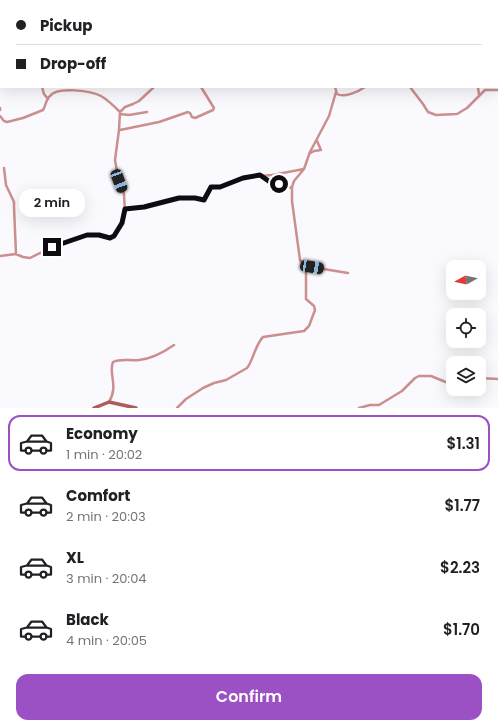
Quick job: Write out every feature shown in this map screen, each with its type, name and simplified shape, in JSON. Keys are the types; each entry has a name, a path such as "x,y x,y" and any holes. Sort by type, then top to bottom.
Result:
{"street":[{"path":"42,88 44,94 48,99"},
{"path":"0,256 16,254 30,258 52,247 87,235 99,235 110,238 116,233 122,223 125,209 124,194 118,177 115,160 120,130 120,113 124,107 138,101 153,88"},
{"path":"120,130 158,122 188,112 194,118 213,110 214,108 212,103 202,88"},
{"path":"177,408 186,399 203,388 226,380 247,368 262,338 304,331 309,326 315,310 314,306 306,298 305,266 300,260 292,201 292,188 293,183 304,169 309,155 330,113 336,92 335,88"},
{"path":"334,97 356,92 363,88"},
{"path":"411,88 428,112 436,116 457,114 467,108 485,90 498,90"},
{"path":"478,88 479,95"},
{"path":"0,116 7,122 23,118 43,110 51,94 63,90 94,93 106,100 120,113 129,115 147,112"},
{"path":"336,92 339,95"},
{"path":"309,155 321,150 317,140"},
{"path":"4,168 6,185 14,202 16,254"},
{"path":"125,209 144,207 179,198 195,198 204,200 211,187 220,187 243,178 260,175 272,175 304,169"},
{"path":"294,170 297,178"},
{"path":"260,175 270,182 292,188"},
{"path":"305,266 348,273"},
{"path":"109,402 113,390 113,374 111,368 113,362 121,359 145,359 165,351 174,345"},
{"path":"359,408 370,405 380,407 419,376 429,375 446,382"},
{"path":"486,378 498,379"},
{"path":"94,408 109,402 136,408"}],"route":[{"path":"52,247 91,234 110,238 114,236 124,219 125,209 150,206 156,203 179,198 195,198 204,200 211,187 220,187 247,177 255,177 260,175 267,181 279,184"}]}
